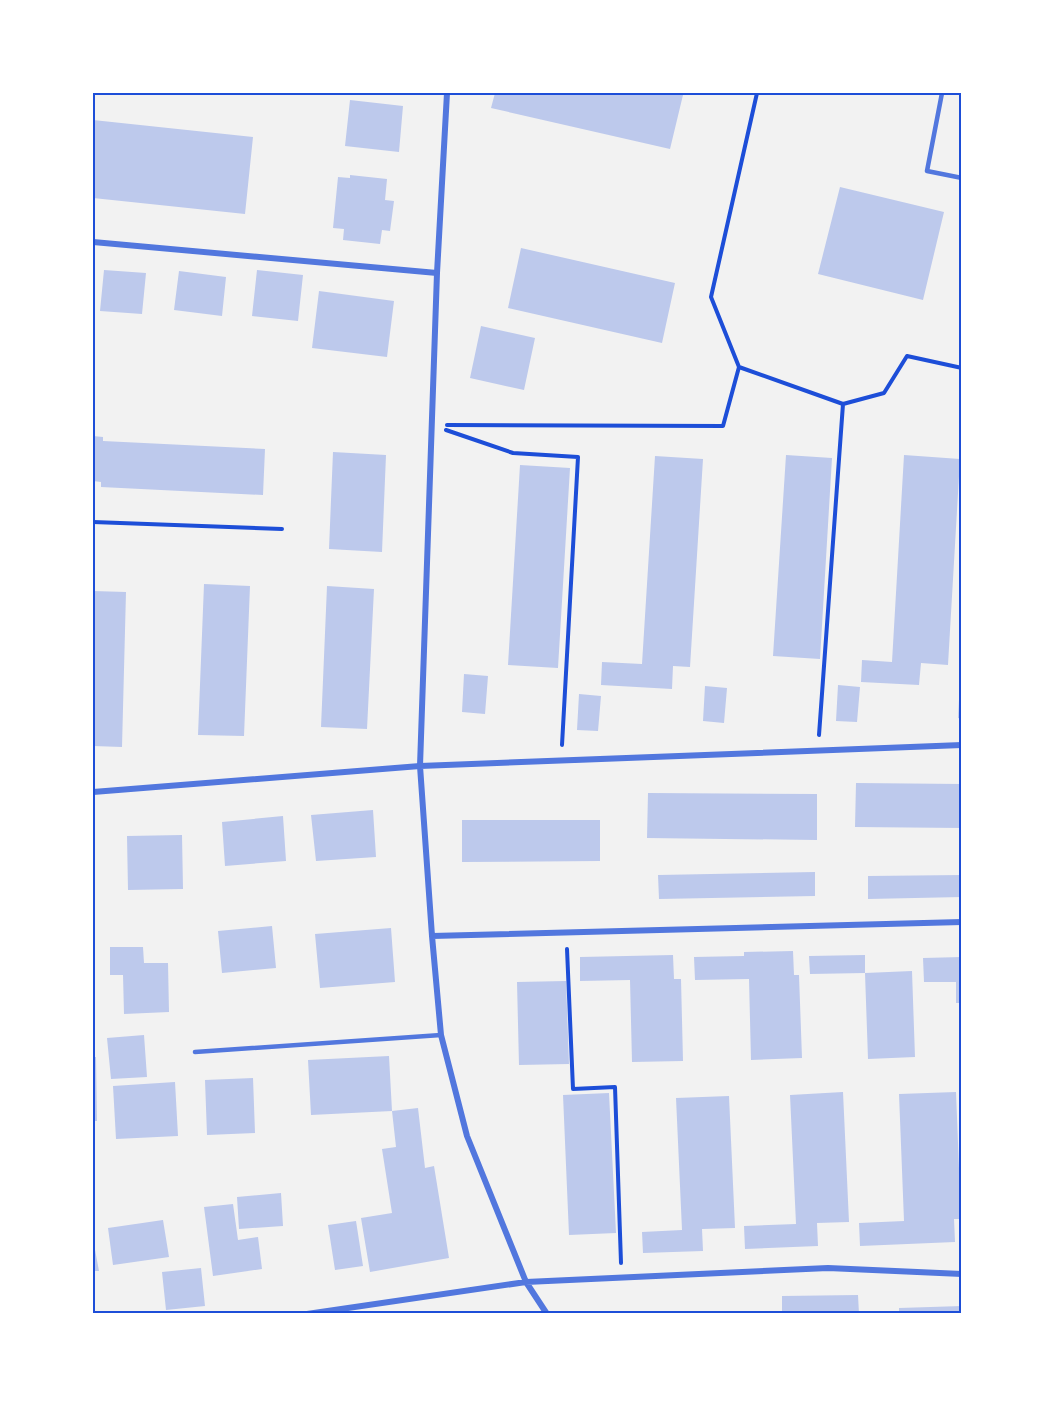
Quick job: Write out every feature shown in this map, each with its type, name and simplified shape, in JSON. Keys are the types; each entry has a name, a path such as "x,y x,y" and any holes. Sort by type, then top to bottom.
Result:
{"street":[{"path":"447,93 437,273 420,766 432,936 441,1035 467,1136 526,1282 547,1314"},
{"path":"93,242 437,273"},
{"path":"93,792 420,766 962,745"},
{"path":"432,936 962,922"},
{"path":"307,1314 526,1282 828,1268 962,1274"}],"lane":[{"path":"942,93 927,171 962,178"},
{"path":"195,1052 441,1035"}],"path":[{"path":"431,424 723,426 739,366 711,297 757,93"},
{"path":"739,366 843,404 884,393 907,356 962,368"},
{"path":"818,750 843,404"},
{"path":"431,424 513,453 578,457 561,760"},
{"path":"93,522 282,529"},
{"path":"566,933 573,1089 615,1087 622,1278"}],"building":[{"path":"495,93 674,93 683,95 670,149 491,108"},
{"path":"350,100 403,106 399,152 345,146"},
{"path":"93,120 253,137 245,214 93,198"},
{"path":"350,175 387,179 385,200 394,201 390,231 382,230 380,244 343,240 344,229 333,228 338,177 350,178"},
{"path":"840,187 944,212 923,300 818,274"},
{"path":"521,248 675,283 662,343 508,308"},
{"path":"104,270 146,273 142,314 100,311"},
{"path":"257,270 303,275 298,321 252,316"},
{"path":"179,271 226,277 222,316 174,310"},
{"path":"319,291 394,301 387,357 312,348"},
{"path":"481,326 535,338 524,390 470,378"},
{"path":"93,436 103,437 103,441 265,449 263,495 101,487 101,482 93,481"},
{"path":"333,452 386,455 382,552 329,549"},
{"path":"786,455 832,458 820,659 773,656"},
{"path":"904,455 960,459 948,665 921,663 919,685 861,682 862,660 892,662"},
{"path":"655,456 703,459 690,667 673,666 672,689 601,685 602,662 642,664"},
{"path":"520,465 570,468 558,668 508,665"},
{"path":"204,584 250,586 244,736 198,735"},
{"path":"327,586 374,589 367,729 321,727"},
{"path":"93,591 126,592 122,747 93,746"},
{"path":"464,674 488,676 485,714 462,712"},
{"path":"960,680 962,680 962,719 958,718"},
{"path":"838,685 860,687 857,722 836,721"},
{"path":"705,686 727,688 724,723 703,721"},
{"path":"579,694 601,696 598,731 577,730"},
{"path":"856,783 962,784 962,828 855,827"},
{"path":"648,793 817,794 817,840 647,838"},
{"path":"373,810 376,857 316,861 311,815"},
{"path":"283,816 286,861 225,866 222,822"},
{"path":"462,820 600,820 600,861 462,862"},
{"path":"182,835 183,889 128,890 127,836"},
{"path":"815,872 815,896 659,899 658,875"},
{"path":"962,875 962,897 868,899 868,876"},
{"path":"272,926 276,968 222,973 218,931"},
{"path":"391,928 395,982 320,988 315,934"},
{"path":"110,947 143,947 144,963 168,963 169,1012 124,1014 123,975 110,975"},
{"path":"793,951 794,975 799,975 802,1058 751,1060 749,979 695,980 694,957 744,956 744,952"},
{"path":"673,955 674,979 681,979 683,1061 632,1062 630,980 580,981 580,957"},
{"path":"865,955 865,973 810,974 809,956"},
{"path":"962,957 962,1003 956,1003 956,982 924,982 923,958"},
{"path":"912,971 915,1057 868,1059 865,973"},
{"path":"566,981 569,1064 519,1065 517,982"},
{"path":"144,1035 147,1077 111,1079 107,1038"},
{"path":"389,1056 392,1111 311,1115 308,1060"},
{"path":"93,1057 96,1057 97,1121 93,1121"},
{"path":"253,1078 255,1133 207,1135 205,1080"},
{"path":"175,1082 178,1136 116,1139 113,1086"},
{"path":"843,1092 849,1222 817,1223 818,1246 745,1249 744,1226 796,1224 790,1095"},
{"path":"956,1092 961,1219 954,1219 955,1242 860,1246 859,1223 904,1221 899,1094"},
{"path":"609,1093 616,1233 569,1235 563,1095"},
{"path":"729,1096 735,1228 702,1229 703,1251 643,1253 642,1232 682,1230 676,1098"},
{"path":"418,1108 425,1168 434,1166 449,1258 370,1272 361,1218 392,1213 382,1149 396,1147 392,1111"},
{"path":"281,1193 283,1226 239,1229 237,1197"},
{"path":"233,1204 238,1240 258,1237 262,1269 213,1276 204,1207"},
{"path":"163,1220 169,1257 113,1265 108,1228"},
{"path":"356,1221 363,1266 335,1270 328,1225"},
{"path":"93,1239 99,1271 93,1271"},
{"path":"201,1268 205,1306 166,1310 162,1272"},
{"path":"858,1295 859,1314 782,1314 782,1296"},
{"path":"962,1306 962,1314 899,1314 899,1308"}]}
